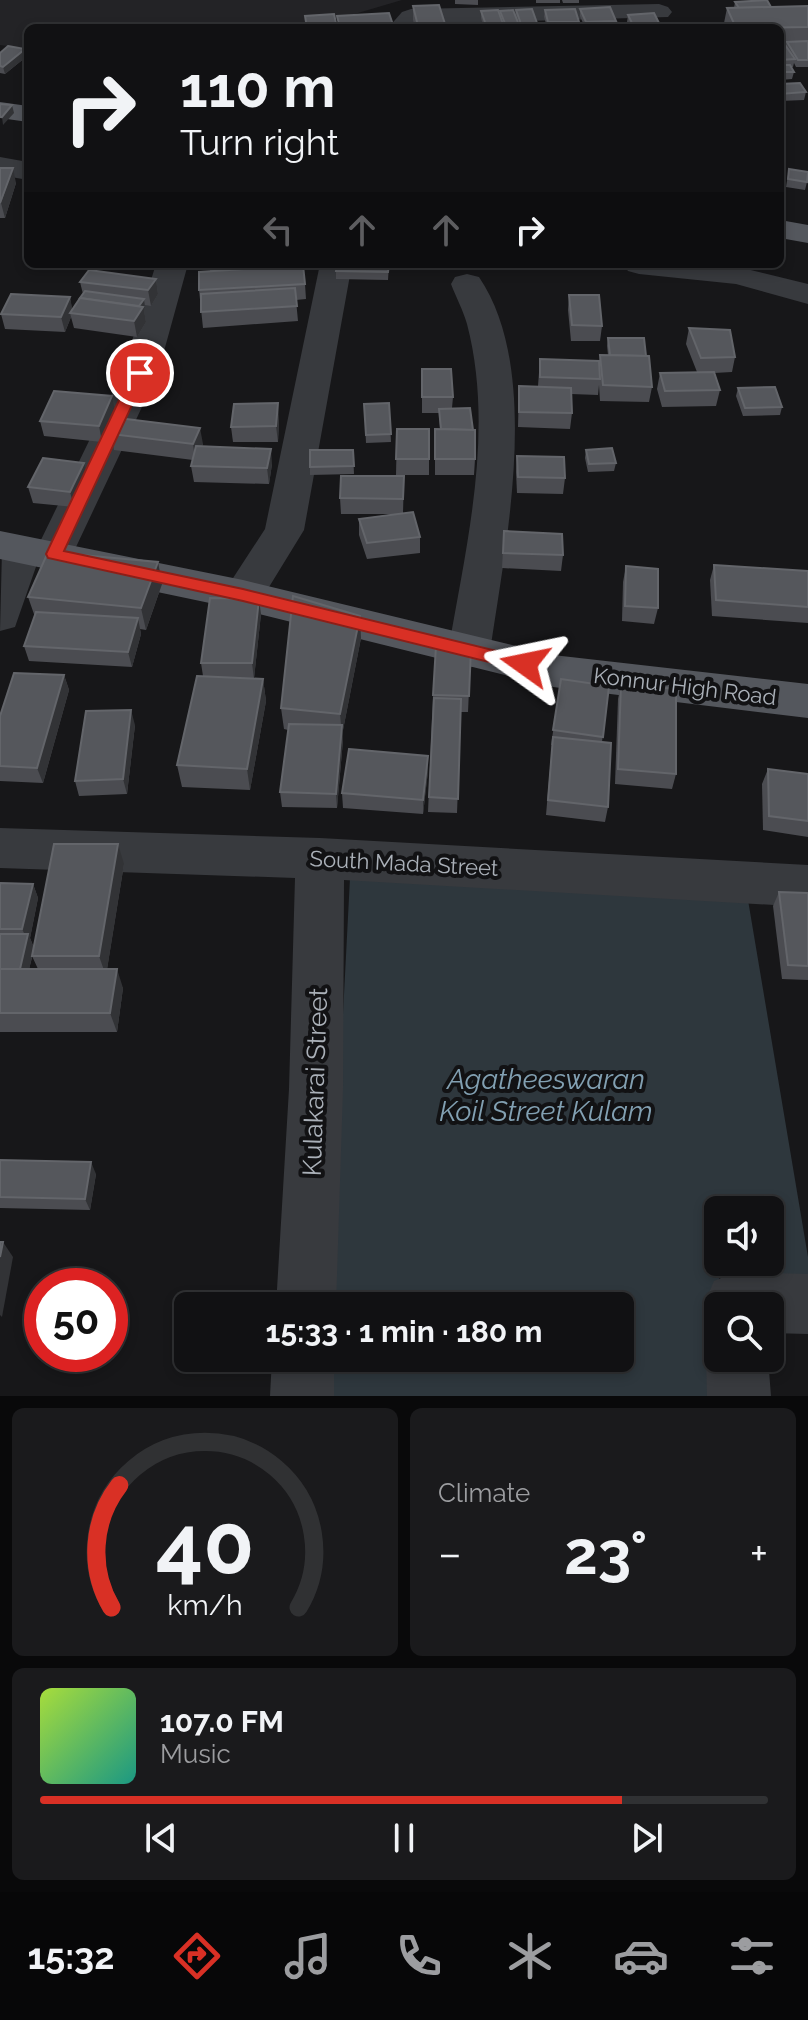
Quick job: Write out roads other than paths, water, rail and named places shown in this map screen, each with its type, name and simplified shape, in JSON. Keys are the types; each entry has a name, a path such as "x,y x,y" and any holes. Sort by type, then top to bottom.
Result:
{"main road":[{"path":"0,98 24,101"},
{"path":"0,110 24,113"},
{"path":"784,221 808,225"},
{"path":"784,230 808,234"},
{"name":"Konnur High Road","path":"25,550 243,595 553,671 808,701"}],"street":[{"path":"405,24 411,17 539,20 660,13"},
{"path":"0,166 24,170"},
{"path":"0,616 25,550 140,373 171,268"},
{"path":"243,595 284,530 335,268"},
{"path":"675,268 738,275 808,294"},
{"path":"467,284 485,328 494,383 495,473 469,652"},
{"path":"808,309 804,318 808,330"},
{"name":"South Mada Street","path":"0,848 320,858 808,886"},
{"name":"Kulakarai Street","path":"307,1292 316,1089 320,858"},
{"path":"784,1303 808,1304"},
{"path":"302,1396 303,1372"},
{"path":"738,1372 739,1396"}],"water":[{"name":"Agatheeswaran Koil Street Kulam","path":"350,878 748,900 808,1257 808,1282 749,1276 784,1276 784,1196 704,1196 704,1276 719,1276 719,1292 704,1292 704,1372 720,1372 720,1396 323,1396 324,1372 634,1372 634,1292 329,1292"}]}
